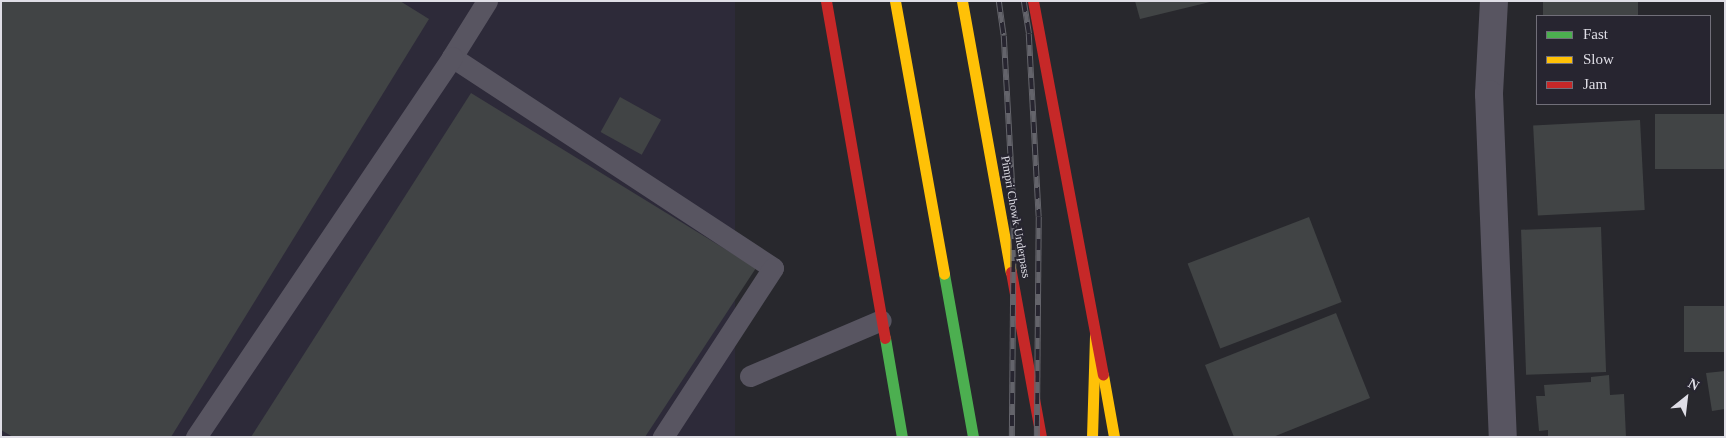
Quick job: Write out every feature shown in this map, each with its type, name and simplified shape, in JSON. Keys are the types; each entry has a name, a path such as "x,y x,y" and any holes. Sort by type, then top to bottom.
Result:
{"main road":[{"path":"826,1 902,437"},
{"path":"895,1 973,437"},
{"name":"Pimpri Chowk Underpass","path":"962,1 1041,437"},
{"path":"1034,1 1114,437"},
{"path":"1092,437 1095,336"}],"street":[{"path":"1494,1 1489,94 1503,437"}],"lane":[{"path":"196,437 452,58 487,1"},
{"path":"452,58 773,268 663,437"},
{"path":"750,376 882,320"}],"shaded area":[{"path":"1,1 735,1 735,437 1,437"}],"building":[{"path":"1,1 400,1 429,19 171,437 13,437 1,430"},
{"path":"1135,1 1210,1 1210,2 1140,19"},
{"path":"1543,1 1638,1 1638,15 1543,15"},
{"path":"471,93 756,268 645,437 251,437"},
{"path":"620,97 661,120 642,155 601,132"},
{"path":"1655,114 1725,114 1725,169 1655,169"},
{"path":"1640,120 1645,210 1538,215 1533,126"},
{"path":"1309,217 1342,302 1220,349 1188,264"},
{"path":"1601,227 1606,372 1526,375 1521,230"},
{"path":"1684,306 1725,306 1725,352 1684,352"},
{"path":"1336,313 1370,398 1273,437 1234,437 1205,365"},
{"path":"1725,371 1725,409 1712,411 1706,373"},
{"path":"1609,375 1610,395 1624,394 1626,437 1548,437 1548,430 1539,431 1536,396 1545,396 1544,385 1591,382 1591,377"}],"railway":[{"path":"999,1 1004,36 1014,217 1012,437"},
{"path":"1024,1 1029,34 1039,217 1037,437"}],"traffic: fast":[{"path":"944,274 973,437"},
{"path":"885,338 902,437"}],"traffic: slow":[{"path":"895,1 944,274"},
{"path":"962,1 1011,272"},
{"path":"1092,437 1095,336"},
{"path":"1103,375 1114,437"}],"traffic: jam":[{"path":"826,1 885,338"},
{"path":"1033,1 1103,375"},
{"path":"1011,272 1041,437"}]}
